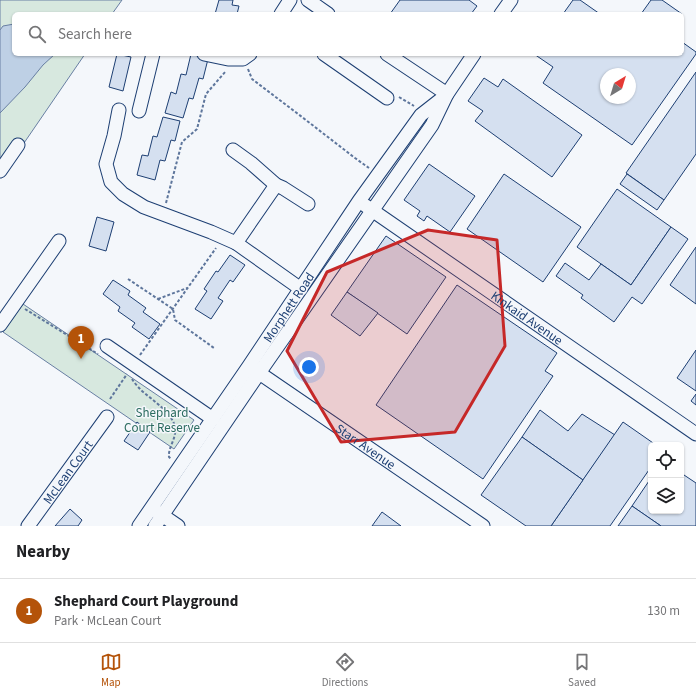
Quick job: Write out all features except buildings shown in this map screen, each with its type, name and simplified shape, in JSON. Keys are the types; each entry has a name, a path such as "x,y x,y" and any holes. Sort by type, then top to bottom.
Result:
{"street":[{"path":"282,12 290,0"},
{"path":"308,0 325,12"},
{"path":"502,12 510,0"},
{"path":"139,111 153,56"},
{"path":"214,56 229,59 246,56"},
{"path":"327,56 387,98"},
{"path":"390,56 446,94"},
{"name":"Morphett Road","path":"139,526 213,419 254,370 373,211 432,125 446,94 473,56"},
{"name":"Morphett Road","path":"159,521 254,370 300,289 359,201 421,115 446,94"},
{"path":"119,110 114,136 106,164 111,182 123,194 144,206 236,243 300,289"},
{"path":"0,171 18,145"},
{"path":"233,150 251,163 276,185 308,204"},
{"path":"236,243 276,185"},
{"name":"Kinkaid Avenue","path":"359,201 696,434"},
{"path":"0,325 59,241"},
{"path":"105,352 134,365 213,419"},
{"name":"Starr Avenue","path":"254,370 483,526"},
{"name":"McLean Court","path":"28,526 107,417"},
{"path":"152,508 159,521 178,526"}],"path":[{"path":"246,56 252,79 372,171"},
{"path":"164,214 182,142 197,129 206,94 228,69 229,59"},
{"path":"387,98 394,95 415,107"},
{"path":"134,365 223,237"},
{"path":"128,279 173,309 175,320 214,348"},
{"path":"158,299 188,288"},
{"path":"15,304 105,352"},
{"path":"110,399 128,373 139,388 164,409 174,423 176,433 169,457 176,462"}],"highlighted area":[{"path":"428,230 497,240 505,346 455,432 341,442 287,351 327,272"}],"green space":[{"path":"0,0 122,0 113,12 12,12 12,56 84,56 0,178"},
{"name":"Shephard Court Reserve","path":"23,304 194,420 174,449 3,332"}],"water":[{"path":"12,24 12,56 53,56 0,113 0,30 3,26"}],"place":[{"name":"Shephard Court Playground","path":"81,359"}]}
